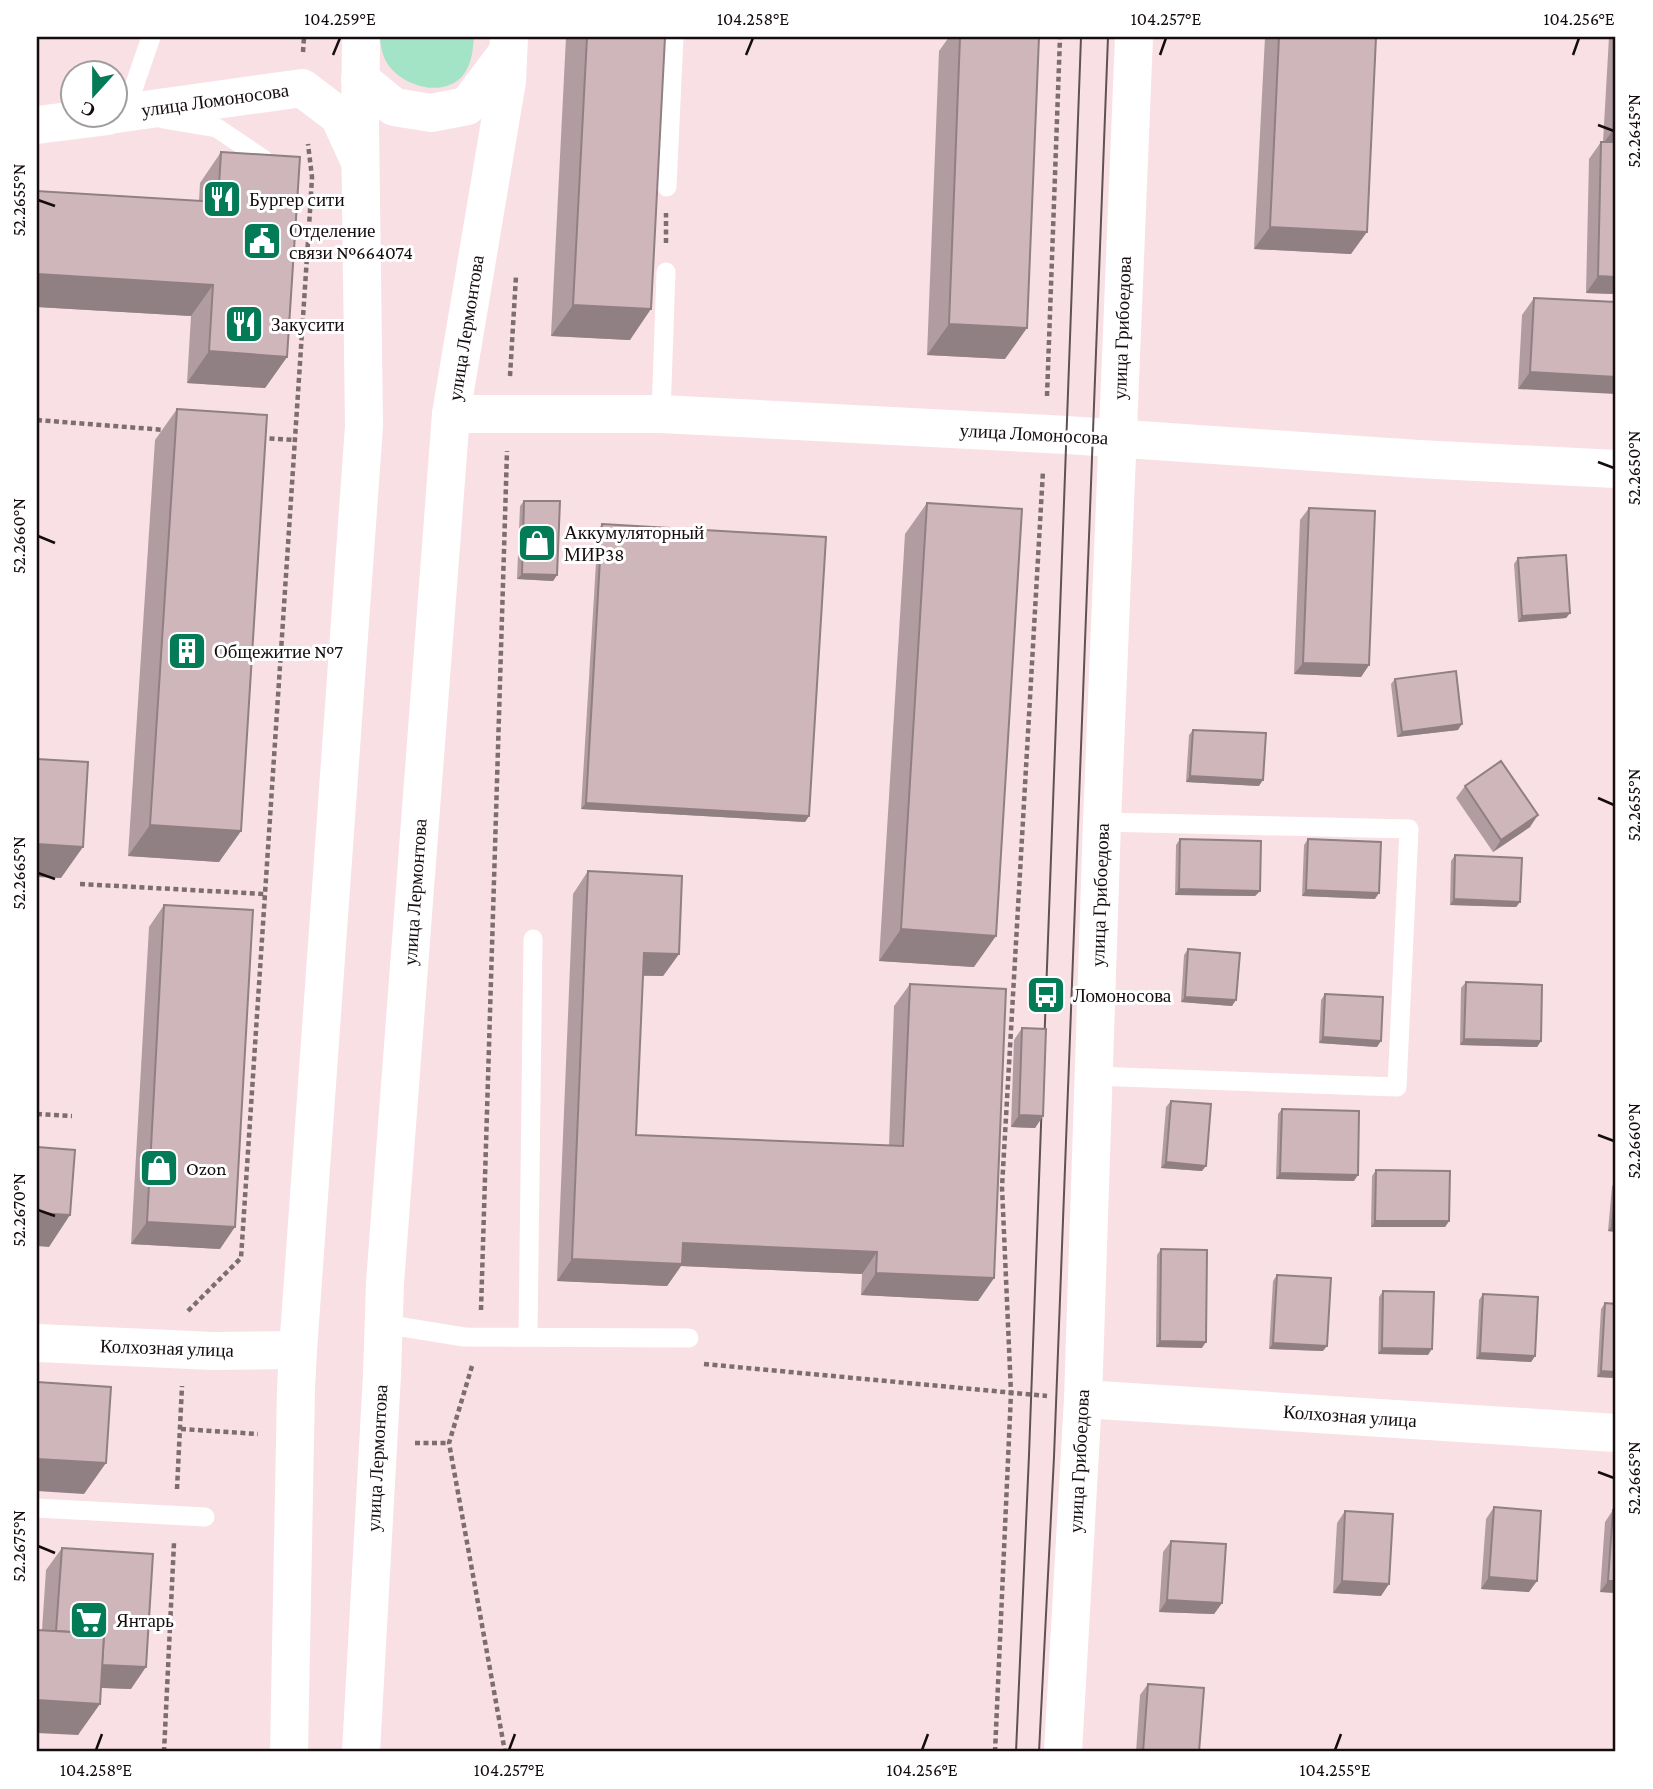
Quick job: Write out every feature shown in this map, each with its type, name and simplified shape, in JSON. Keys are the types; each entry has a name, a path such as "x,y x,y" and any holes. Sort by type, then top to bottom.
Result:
{"street":[{"path":"284,1735 298,1350 364,426 361,37"},
{"name":"улица Грибоедова","path":"1063,1752 1083,1399 1102,821 1135,37"},
{"path":"360,79 394,107 431,113 467,106 509,44"},
{"name":"улица Лермонтова","path":"361,1752 385,1283 451,414 505,94 509,44"},
{"name":"улица Ломоносова","path":"130,112 302,88 338,116 360,162"},
{"name":"улица Ломоносова","path":"37,125 60,122"},
{"name":"улица Ломоносова","path":"451,414 661,414 893,425 1419,459 1616,468"},
{"name":"Колхозная улица","path":"37,1343 184,1350 298,1350"},
{"name":"Колхозная улица","path":"1083,1399 1616,1433"}],"lane":[{"path":"130,83 151,37"},
{"path":"667,187 674,37"},
{"path":"130,116 217,128 263,159"},
{"path":"661,414 666,272"},
{"path":"1094,1076 1397,1087 1409,829 1102,821"},
{"path":"528,1336 533,939"},
{"path":"384,1324 464,1337 689,1338"},
{"path":"37,1508 205,1517"}],"path":[{"path":"995,1752 1011,1393 1002,1187 1045,435 1060,37"},
{"path":"164,1752 187,1312 241,1258 312,177 302,88"},
{"path":"666,272 667,187"},
{"path":"505,1752 449,1443 480,1343 508,414 517,266"},
{"path":"37,420 173,431"},
{"path":"254,437 295,440"},
{"path":"80,884 265,894"},
{"path":"37,1114 72,1116"},
{"path":"698,1363 1083,1399"},
{"path":"181,1429 270,1435"},
{"path":"414,1443 449,1443"}],"green space":[{"path":"380,37 474,37 473,51 467,70 456,82 435,88 424,87 413,84 394,71 384,57"}],"building":[{"path":"587,37 665,37 651,309 573,305"},
{"path":"960,37 1039,37 1027,328 949,324"},
{"path":"1279,37 1376,37 1367,232 1270,227"},
{"path":"1601,142 1616,142 1616,277 1598,276"},
{"path":"221,152 300,157 287,357 209,351 213,285 37,274 37,191 218,202"},
{"path":"1534,298 1616,302 1616,377 1530,372"},
{"name":"Общежитие №7","path":"177,409 267,415 241,831 150,825"},
{"name":"Аккумуляторный МИР38","path":"524,501 560,501 557,575 522,574"},
{"path":"927,503 1022,509 996,936 901,929"},
{"path":"1309,508 1375,511 1369,665 1303,663"},
{"path":"602,524 826,537 809,816 586,803"},
{"path":"1566,555 1570,613 1522,616 1518,558"},
{"path":"1456,671 1462,724 1402,732 1395,679"},
{"path":"1193,730 1266,733 1263,780 1190,776"},
{"path":"37,759 88,762 83,847 37,844"},
{"path":"1501,761 1538,815 1501,840 1465,786"},
{"path":"1180,839 1261,841 1260,891 1179,889"},
{"path":"1308,839 1381,842 1379,893 1306,890"},
{"path":"1455,855 1522,858 1520,902 1454,899"},
{"path":"588,871 682,876 679,954 644,953 636,1135 903,1146 910,984 1006,989 994,1278 876,1273 877,1252 683,1243 682,1264 572,1259"},
{"path":"164,905 253,910 235,1227 147,1222"},
{"path":"1188,949 1240,953 1236,1000 1185,997"},
{"path":"1466,982 1542,985 1541,1041 1464,1039"},
{"path":"1325,994 1383,997 1381,1041 1323,1037"},
{"path":"1022,1028 1046,1029 1043,1116 1019,1115"},
{"path":"1171,1101 1211,1104 1206,1166 1166,1162"},
{"path":"1282,1109 1359,1111 1358,1175 1280,1173"},
{"path":"37,1147 75,1150 70,1215 37,1213"},
{"path":"1376,1170 1450,1171 1449,1221 1375,1221"},
{"path":"1616,1180 1616,1226 1612,1225"},
{"path":"1161,1249 1207,1250 1206,1342 1160,1341"},
{"path":"1277,1275 1331,1278 1327,1346 1273,1343"},
{"path":"1383,1291 1434,1292 1432,1349 1382,1348"},
{"path":"1483,1294 1538,1297 1535,1356 1480,1353"},
{"path":"1605,1303 1616,1304 1616,1372 1601,1371"},
{"path":"37,1382 111,1387 106,1463 37,1459"},
{"path":"1494,1507 1541,1511 1537,1581 1489,1577"},
{"path":"1613,1510 1616,1511 1616,1581 1608,1581"},
{"path":"1345,1511 1393,1514 1389,1584 1342,1581"},
{"path":"1171,1541 1226,1544 1222,1603 1167,1600"},
{"path":"62,1548 153,1554 146,1667 102,1665 104,1634 56,1631"},
{"path":"37,1630 104,1634 100,1704 37,1700"},
{"path":"1148,1684 1204,1688 1199,1752 1143,1752"}],"tram line":[{"path":"1044,1049 1081,37"},
{"path":"1039,1752 1054,1457 1108,37"},
{"path":"1016,1752 1042,1098"}],"place":[{"name":"Бургер сити","path":"222,199"},
{"name":"Отделение связи №664074","path":"262,241"},
{"name":"Закусити","path":"244,324"},
{"name":"Аккумуляторный МИР38","path":"537,543"},
{"name":"Общежитие №7","path":"187,651"},
{"name":"Ломоносова","path":"1046,995"},
{"name":"Ozon","path":"159,1168"},
{"name":"Янтарь","path":"89,1620"}]}
